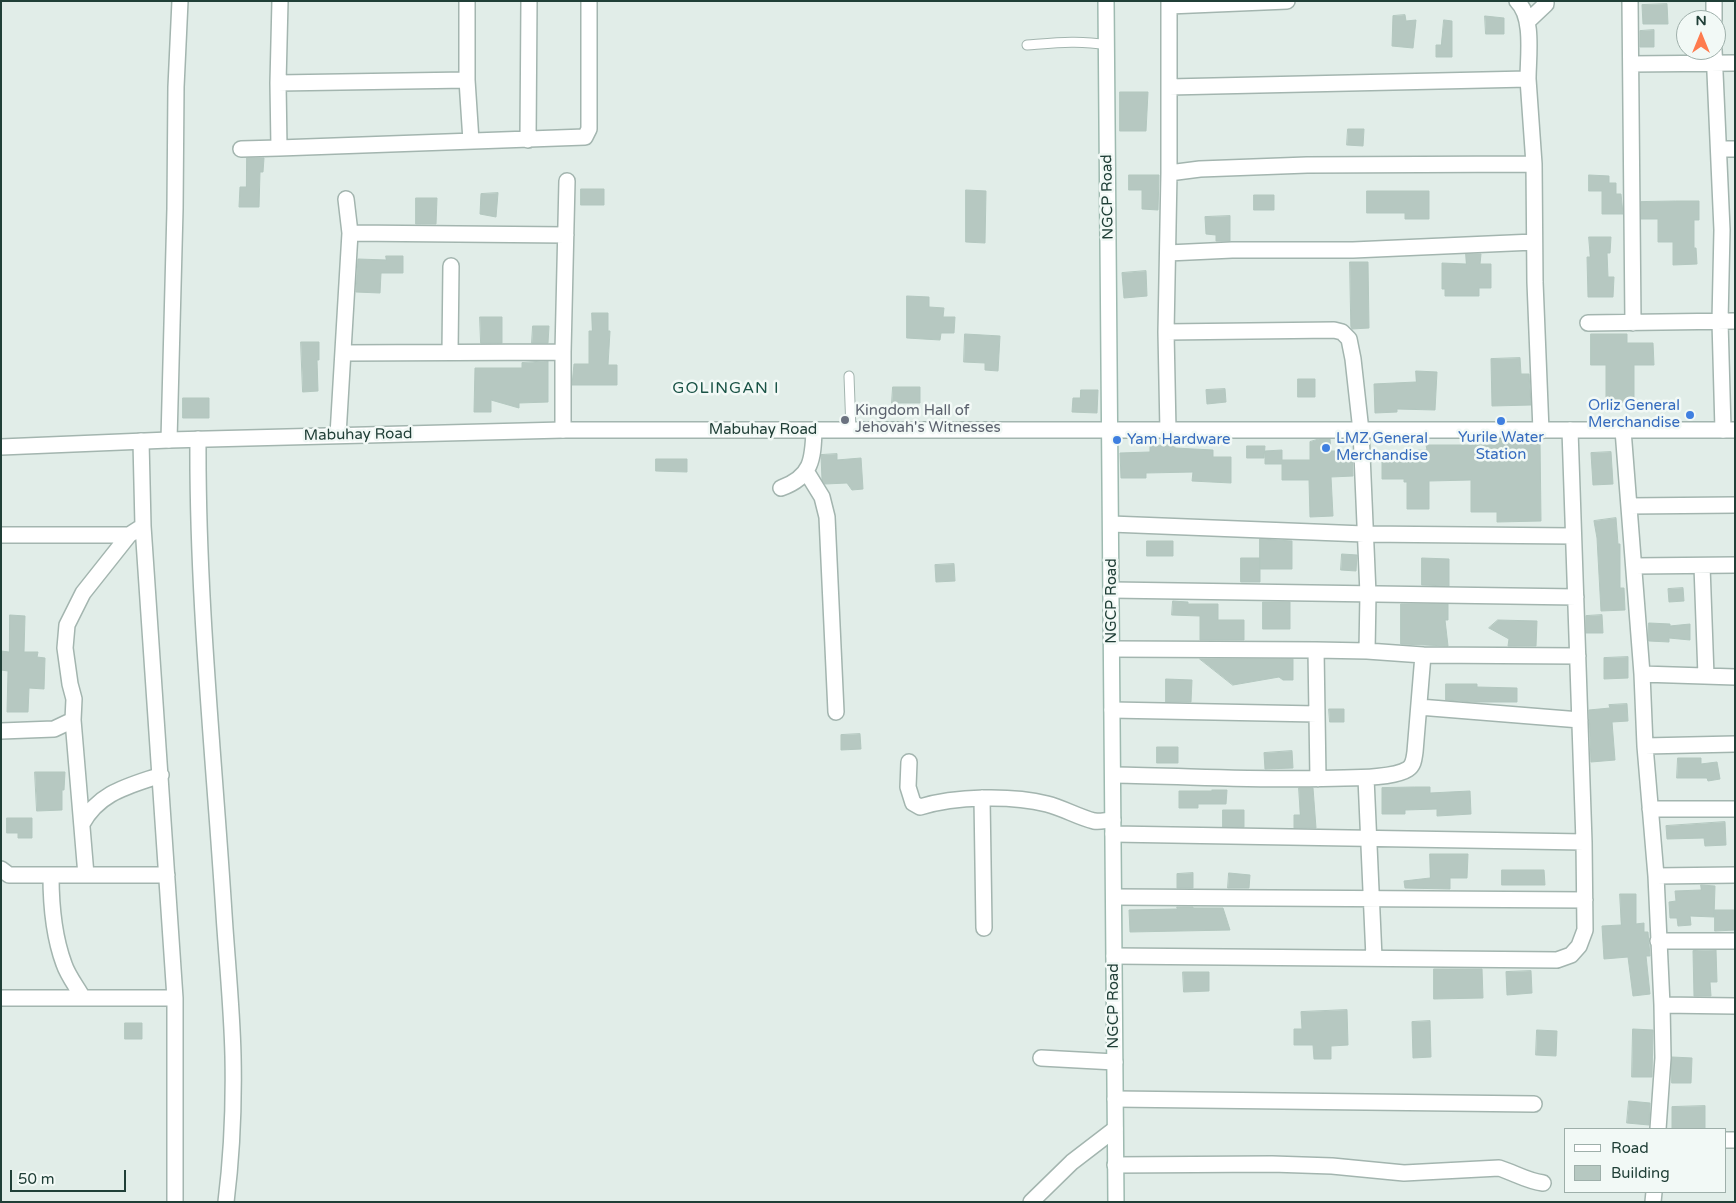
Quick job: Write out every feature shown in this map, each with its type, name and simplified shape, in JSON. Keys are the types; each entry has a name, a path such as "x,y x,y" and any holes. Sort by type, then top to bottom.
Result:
{"street":[{"path":"169,440 176,87 180,1"},
{"path":"279,148 280,1"},
{"path":"467,1 467,80 470,141"},
{"path":"528,140 529,1"},
{"path":"241,149 582,138 589,133 589,1"},
{"name":"NGCP Road","path":"1106,1 1116,1202"},
{"path":"1168,431 1166,332 1169,173 1169,3 1287,1"},
{"path":"1517,1 1528,21 1528,79 1534,164 1534,242 1541,431"},
{"path":"1528,21 1546,4 1546,1"},
{"path":"1630,1 1632,323"},
{"path":"1631,64 1678,60"},
{"path":"1714,60 1719,149 1728,230 1729,430"},
{"path":"1169,87 1528,79"},
{"path":"278,83 467,80"},
{"path":"1719,149 1735,148"},
{"path":"1169,173 1200,169 1307,165 1534,164"},
{"path":"562,430 567,181"},
{"path":"338,435 350,233 346,199"},
{"path":"350,233 566,235"},
{"path":"1168,254 1232,250 1353,250 1534,242"},
{"path":"450,352 451,266"},
{"path":"1588,323 1727,321"},
{"path":"1166,332 1334,330 1342,332 1349,339 1361,431 1368,594 1367,651"},
{"path":"343,353 563,352"},
{"name":"Mabuhay Road","path":"1,447 198,439 562,430 1729,430"},
{"path":"781,488 795,483 806,471 813,452 814,430"},
{"path":"1114,956 1557,960 1570,955 1579,946 1585,930 1584,842 1570,430"},
{"path":"1623,430 1656,876 1663,1058 1658,1128"},
{"path":"198,439 198,504 208,705 221,862 233,1056 230,1170 226,1202"},
{"path":"142,441 143,526 175,998 175,1202"},
{"path":"806,471 822,497 826,517 836,712"},
{"path":"1630,506 1735,505"},
{"path":"1111,524 1364,534 1573,536"},
{"path":"86,876 73,720 74,699 65,648 67,625 83,592 129,535 143,526"},
{"path":"1,535 129,535"},
{"path":"1634,566 1735,566"},
{"path":"1702,566 1706,676"},
{"path":"1112,590 1576,597"},
{"path":"1112,649 1316,650 1423,655 1578,656"},
{"path":"1316,650 1318,779"},
{"path":"1113,775 1318,779 1366,778 1394,774 1408,769 1413,763 1423,655"},
{"path":"1642,674 1735,677"},
{"path":"1419,707 1580,720"},
{"path":"1112,710 1317,714"},
{"path":"1,731 54,729 73,720"},
{"path":"1645,746 1735,744"},
{"path":"909,762 908,787 913,803 920,807 982,798 1015,798 1048,804 1113,827 1294,838 1369,837 1584,842"},
{"path":"82,824 88,813 113,791 161,775"},
{"path":"1366,778 1374,958"},
{"path":"982,798 984,928"},
{"path":"1650,809 1735,809"},
{"path":"1,869 9,875 167,875"},
{"path":"1656,876 1735,875"},
{"path":"51,876 51,897 64,965 83,998"},
{"path":"1114,897 1585,900"},
{"path":"1658,941 1735,941"},
{"path":"1,998 175,998"},
{"path":"1662,1005 1735,1006"},
{"path":"1041,1058 1115,1062"},
{"path":"1115,1098 1534,1104"},
{"path":"1031,1202 1072,1162 1115,1129"},
{"path":"1115,1165 1332,1166 1404,1173 1499,1168 1513,1172 1532,1182 1543,1183"}],"lane":[{"path":"1027,45 1076,41 1106,45"},
{"path":"849,376 851,430"}],"building":[{"path":"1667,4 1668,24 1643,24 1642,5"},
{"path":"1405,15 1406,21 1416,20 1413,48 1392,46 1393,16"},
{"path":"1485,16 1504,18 1504,34 1486,34"},
{"path":"1444,20 1452,21 1452,57 1436,57 1436,45 1441,45"},
{"path":"1654,30 1654,47 1640,47 1640,31"},
{"path":"1120,92 1148,92 1146,131 1120,131"},
{"path":"1348,129 1364,129 1363,146 1347,145"},
{"path":"247,158 264,158 263,172 260,172 259,207 239,207 240,187 246,187"},
{"path":"1129,175 1159,175 1158,210 1142,209 1142,190 1129,190"},
{"path":"1589,175 1609,176 1609,183 1616,183 1616,194 1621,194 1623,214 1602,214 1602,191 1589,191"},
{"path":"581,189 604,189 604,205 581,205"},
{"path":"966,190 986,191 985,243 966,242"},
{"path":"1367,191 1429,191 1429,219 1405,219 1405,213 1367,213"},
{"path":"498,193 496,217 480,214 481,194"},
{"path":"1254,195 1274,195 1274,210 1254,210"},
{"path":"416,198 437,198 436,224 416,224"},
{"path":"1699,201 1699,220 1694,220 1694,248 1696,248 1697,264 1673,265 1673,242 1658,242 1658,219 1641,219 1641,202"},
{"path":"1230,216 1230,241 1216,241 1216,235 1206,234 1205,217"},
{"path":"1589,237 1611,237 1610,253 1607,253 1608,277 1614,277 1613,297 1588,297 1587,257 1590,257"},
{"path":"1466,254 1481,254 1480,264 1491,264 1491,288 1479,288 1479,296 1445,296 1445,289 1442,289 1442,263 1466,264"},
{"path":"386,256 403,256 403,273 381,273 380,293 356,292 358,259 386,260"},
{"path":"1350,262 1368,262 1369,328 1352,329 1351,327"},
{"path":"1146,271 1147,296 1124,298 1122,273"},
{"path":"907,296 929,297 929,307 944,308 943,317 955,317 954,333 941,333 940,340 907,338"},
{"path":"592,313 608,313 608,331 610,331 608,365 617,365 617,385 572,385 574,364 589,364 589,331 592,331"},
{"path":"480,317 502,317 502,343 481,343"},
{"path":"533,326 549,326 548,343 532,343"},
{"path":"965,334 1000,336 998,371 985,370 985,363 964,362"},
{"path":"1591,334 1627,334 1627,343 1653,343 1654,365 1634,365 1634,402 1606,403 1606,365 1591,365"},
{"path":"301,342 319,342 319,360 317,360 318,391 303,392"},
{"path":"1520,358 1521,374 1529,374 1531,405 1492,406 1491,359"},
{"path":"548,361 548,402 519,403 519,408 491,400 491,412 474,412 475,368 522,368 522,363"},
{"path":"1416,371 1437,372 1435,410 1397,409 1397,412 1375,413 1374,384 1416,382"},
{"path":"1298,379 1315,379 1315,397 1298,397"},
{"path":"893,387 920,387 920,403 892,403"},
{"path":"1225,389 1226,402 1207,404 1206,390"},
{"path":"1081,390 1098,390 1097,413 1072,412 1073,398 1080,398"},
{"path":"183,398 209,398 209,418 183,418"},
{"path":"1319,439 1330,439 1331,451 1352,451 1353,476 1331,477 1333,516 1310,517 1309,480 1282,480 1282,464 1265,464 1265,451 1282,450 1282,460 1310,460 1310,442"},
{"path":"1496,440 1540,440 1541,521 1497,522 1497,512 1471,512 1471,480 1429,481 1429,509 1407,509 1407,482 1404,482 1404,479 1382,479 1382,458 1403,458 1403,451 1427,450 1426,445 1496,445"},
{"path":"1175,445 1175,448 1213,450 1213,457 1231,457 1231,483 1192,481 1193,472 1146,473 1146,478 1121,478 1120,453 1150,452 1150,446"},
{"path":"1247,446 1265,446 1264,458 1247,458"},
{"path":"1611,452 1613,484 1593,485 1591,453"},
{"path":"837,454 837,460 861,458 863,489 852,490 847,483 825,484 822,480 821,455"},
{"path":"656,459 687,459 687,472 656,471"},
{"path":"1616,518 1618,544 1620,544 1620,588 1624,588 1625,610 1601,611 1597,538 1594,521"},
{"path":"1260,539 1292,541 1292,569 1260,569"},
{"path":"1147,541 1173,541 1173,556 1147,556"},
{"path":"1342,554 1357,555 1356,571 1341,570"},
{"path":"1241,558 1260,558 1260,582 1241,582"},
{"path":"1422,558 1449,559 1449,586 1422,585"},
{"path":"954,564 955,581 936,582 935,565"},
{"path":"1683,588 1684,601 1669,602 1668,589"},
{"path":"1173,601 1188,602 1188,604 1218,604 1218,620 1244,620 1244,640 1200,640 1200,616 1172,615"},
{"path":"1263,602 1290,602 1290,629 1263,629"},
{"path":"1401,604 1448,604 1448,620 1445,620 1448,646 1401,644"},
{"path":"10,615 25,616 24,652 38,652 37,657 45,658 44,689 29,688 28,712 7,712 8,671 1,670 1,651 9,652"},
{"path":"1602,615 1603,633 1586,633 1586,616"},
{"path":"1498,620 1537,621 1536,646 1508,646 1509,639 1489,628"},
{"path":"1649,623 1670,624 1670,626 1690,624 1690,640 1669,638 1669,642 1649,641"},
{"path":"1628,657 1628,678 1604,679 1604,658"},
{"path":"1200,659 1293,659 1293,680 1283,680 1279,677 1233,685"},
{"path":"1166,679 1192,680 1191,702 1166,702"},
{"path":"1446,684 1477,684 1477,687 1517,688 1517,702 1446,700"},
{"path":"1627,704 1628,721 1612,722 1615,760 1591,762 1589,710 1610,708 1609,705"},
{"path":"1329,709 1344,709 1344,722 1330,722"},
{"path":"860,734 861,749 841,750 841,735"},
{"path":"1157,747 1178,747 1178,763 1157,763"},
{"path":"1292,751 1293,768 1265,769 1264,753"},
{"path":"1678,758 1701,758 1701,764 1717,762 1720,779 1708,781 1707,778 1677,778"},
{"path":"35,772 65,772 64,790 62,790 62,810 37,811"},
{"path":"1430,787 1430,793 1470,791 1471,814 1437,816 1437,809 1405,810 1405,814 1382,814 1382,788"},
{"path":"1299,788 1313,788 1316,828 1294,828 1294,815 1300,815"},
{"path":"1227,790 1226,804 1198,804 1198,808 1179,808 1179,791"},
{"path":"1223,810 1244,810 1244,827 1223,827"},
{"path":"7,818 32,818 32,838 18,838 18,833 7,833"},
{"path":"1725,822 1726,845 1705,846 1704,838 1667,839 1666,826"},
{"path":"1430,854 1468,854 1467,878 1450,878 1450,889 1405,888 1404,881 1430,878"},
{"path":"1502,870 1544,870 1545,885 1502,885"},
{"path":"1193,873 1193,888 1177,888 1177,874"},
{"path":"1229,873 1250,875 1249,888 1228,888"},
{"path":"1701,885 1715,886 1714,917 1690,916 1691,925 1678,926 1677,918 1670,918 1669,902 1676,901 1675,891 1701,890"},
{"path":"1620,894 1636,894 1636,924 1644,923 1644,932 1648,932 1650,956 1646,956 1650,994 1633,996 1628,957 1604,959 1602,926 1621,925"},
{"path":"1177,907 1223,908 1230,930 1130,932 1129,910 1177,909"},
{"path":"1715,910 1735,910 1735,930 1715,931"},
{"path":"1716,950 1717,982 1710,982 1711,996 1694,996 1693,951"},
{"path":"1434,969 1482,969 1483,998 1434,999"},
{"path":"1531,971 1532,993 1507,995 1506,972"},
{"path":"1183,972 1209,972 1209,991 1184,992"},
{"path":"1347,1010 1348,1045 1331,1046 1331,1059 1314,1059 1313,1045 1294,1045 1294,1029 1302,1029 1301,1012"},
{"path":"1430,1021 1431,1057 1413,1058 1412,1022"},
{"path":"125,1023 142,1023 142,1039 125,1039"},
{"path":"1633,1029 1653,1030 1652,1077 1632,1077"},
{"path":"1537,1030 1557,1031 1556,1056 1536,1055"},
{"path":"1672,1057 1692,1058 1691,1083 1672,1083"},
{"path":"1629,1101 1650,1103 1649,1125 1627,1123"},
{"path":"1705,1106 1705,1128 1672,1128 1672,1107"}],"place":[{"name":"Orliz General Merchandise","path":"1690,415"},
{"name":"Kingdom Hall of Jehovah's Witnesses","path":"845,420"},
{"name":"Yurile Water Station","path":"1501,421"},
{"name":"Yam Hardware","path":"1117,440"},
{"name":"LMZ General Merchandise","path":"1326,448"}],"district":[{"name":"GOLINGAN I","path":"726,389"}]}
